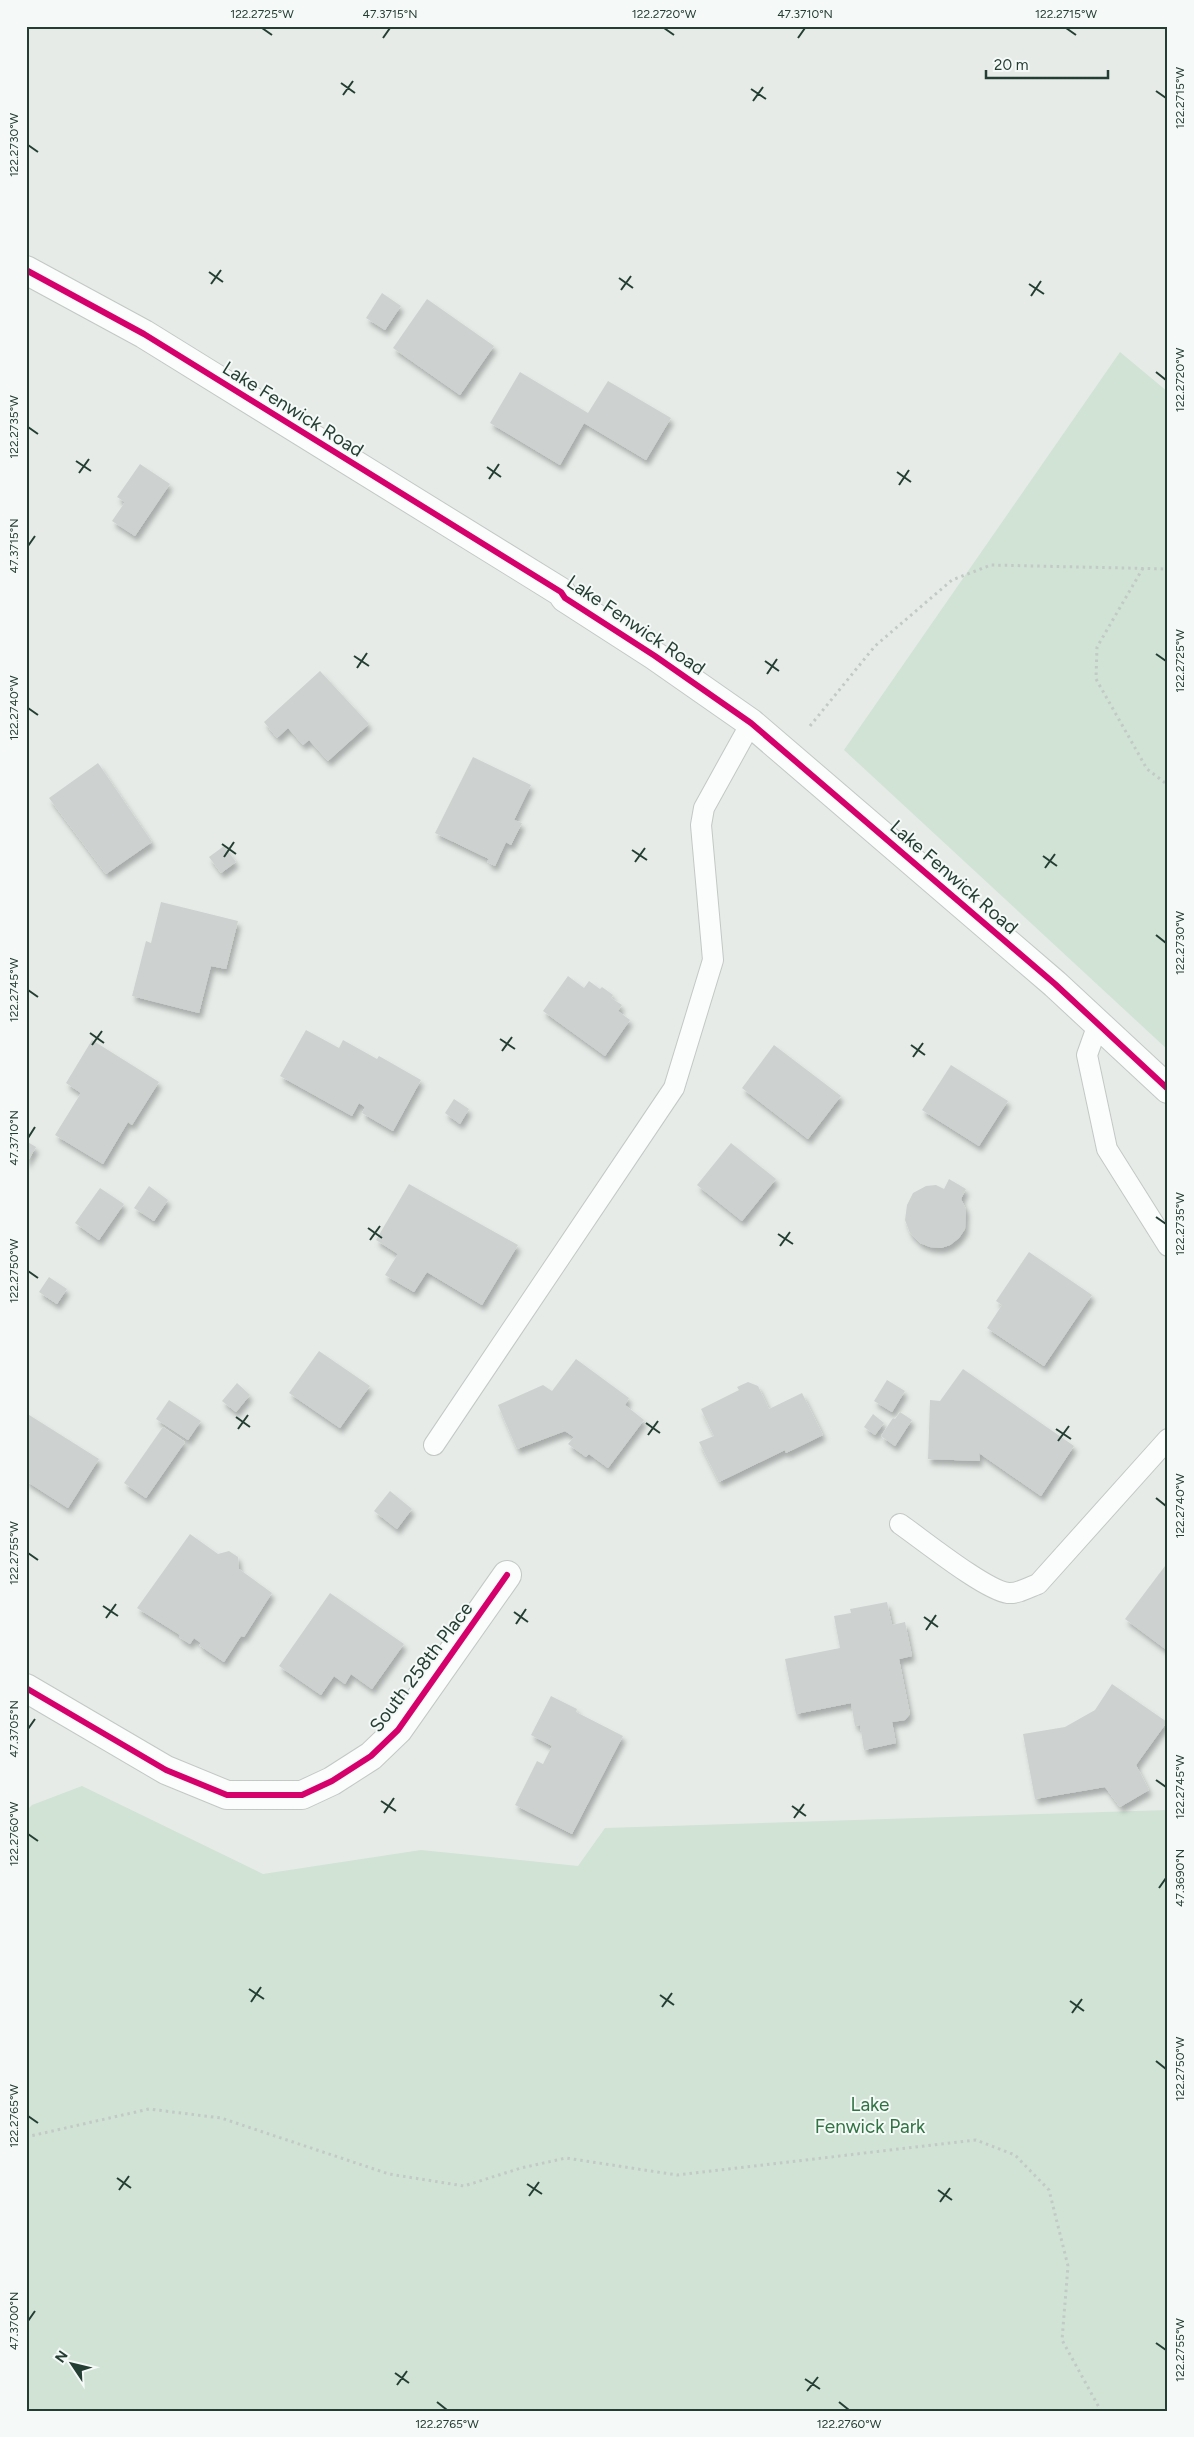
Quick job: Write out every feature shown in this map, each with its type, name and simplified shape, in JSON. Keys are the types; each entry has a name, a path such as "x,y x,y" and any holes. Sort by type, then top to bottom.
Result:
{"street":[{"name":"Lake Fenwick Road","path":"26,270 144,334 561,592 566,598 751,722 1054,984 1168,1089"},
{"name":"South 258th Place","path":"26,1688 166,1770 227,1795 302,1795 332,1781 371,1756 398,1730 507,1575"}],"lane":[{"path":"434,1445 674,1088 713,960 701,825 704,808 751,722"},
{"path":"1098,1024 1086,1055 1107,1149 1168,1246"},
{"path":"900,1524 986,1584 1008,1593 1021,1590 1038,1584 1168,1439"}],"path":[{"path":"785,752 817,717 875,646 952,580 991,565 1168,569"},
{"path":"1143,568 1097,647 1096,679 1147,769 1168,785"},
{"path":"26,2138 149,2109 221,2118 389,2174 464,2186 521,2168 566,2158 677,2176 976,2140 1015,2156 1049,2190 1068,2266 1062,2340 1101,2411"}],"green space":[{"path":"1120,352 1168,392 1168,1050 844,750"},
{"name":"Lake Fenwick Park","path":"82,1786 263,1874 421,1850 578,1866 605,1828 1168,1810 1168,2411 26,2411 26,1811 32,1805"}],"building":[{"path":"382,293 401,306 385,330 366,318"},
{"path":"427,299 494,346 460,395 393,348"},
{"path":"520,372 588,413 608,381 671,418 646,460 584,423 560,465 490,423"},
{"path":"140,464 170,484 135,536 112,521 125,502 117,497"},
{"path":"320,671 369,724 328,761 309,740 303,745 288,728 277,738 264,722"},
{"path":"473,757 531,785 514,820 522,823 511,845 506,842 495,866 487,862 489,859 435,833"},
{"path":"98,763 152,842 106,874 49,798"},
{"path":"224,846 236,862 221,873 209,857"},
{"path":"161,902 238,921 226,969 211,966 199,1013 132,996 146,941 151,943"},
{"path":"568,976 584,988 589,981 600,989 602,987 613,995 611,998 622,1005 618,1011 630,1020 605,1056 543,1011"},
{"path":"306,1030 339,1048 343,1040 377,1059 379,1056 421,1080 393,1131 362,1113 365,1107 359,1103 352,1116 280,1076"},
{"path":"92,1040 159,1082 132,1125 128,1122 103,1164 55,1135 81,1093 66,1083"},
{"path":"774,1045 841,1096 808,1139 742,1088"},
{"path":"951,1065 1008,1101 979,1146 922,1110"},
{"path":"454,1099 469,1109 460,1124 445,1113"},
{"path":"26,1141 36,1147 26,1164"},
{"path":"731,1143 776,1179 742,1221 697,1185"},
{"path":"949,1179 966,1189 961,1199 966,1209 965,1229 959,1238 950,1245 941,1248 930,1247 920,1243 910,1233 905,1220 907,1205 913,1193 926,1186 936,1185 944,1189"},
{"path":"409,1184 518,1245 482,1305 427,1272 414,1292 385,1275 398,1254 376,1240"},
{"path":"149,1186 168,1200 154,1221 134,1208"},
{"path":"100,1188 124,1204 99,1240 75,1223"},
{"path":"1029,1252 1092,1295 1044,1366 987,1328 1002,1305 996,1301"},
{"path":"49,1277 67,1289 57,1304 39,1292"},
{"path":"319,1351 370,1386 340,1428 289,1393"},
{"path":"576,1359 629,1398 625,1405 644,1420 608,1468 589,1454 586,1457 568,1444 574,1437 565,1431 517,1449 498,1405 543,1385 552,1391"},
{"path":"963,1369 1074,1446 1041,1496 979,1453 980,1461 928,1459 930,1400 940,1401"},
{"path":"887,1380 905,1391 892,1412 874,1401"},
{"path":"748,1382 758,1386 769,1409 802,1393 823,1435 786,1453 785,1450 719,1482 699,1442 714,1436 701,1409 739,1390 737,1387"},
{"path":"237,1383 250,1395 236,1412 222,1401"},
{"path":"169,1400 201,1421 188,1440 156,1419"},
{"path":"900,1412 912,1420 895,1446 881,1436 893,1418 895,1419"},
{"path":"26,1413 99,1459 68,1508 26,1481"},
{"path":"873,1414 884,1423 875,1435 864,1427"},
{"path":"163,1427 185,1442 146,1498 124,1483"},
{"path":"390,1491 412,1509 397,1529 374,1511"},
{"path":"190,1534 218,1554 229,1551 238,1557 239,1569 272,1593 244,1637 241,1636 224,1662 199,1645 201,1643 194,1638 190,1644 179,1637 180,1635 137,1608"},
{"path":"1165,1566 1168,1568 1168,1651 1125,1619"},
{"path":"330,1593 404,1644 372,1689 351,1674 345,1684 334,1676 321,1695 279,1666"},
{"path":"887,1602 892,1625 905,1622 912,1656 899,1659 910,1714 905,1720 892,1722 896,1743 864,1750 860,1725 855,1726 851,1703 796,1714 785,1659 840,1648 834,1616 851,1613 850,1609"},
{"path":"1112,1684 1167,1722 1136,1765 1149,1790 1120,1807 1105,1787 1035,1799 1023,1734 1065,1727 1095,1710"},
{"path":"551,1696 577,1709 576,1712 623,1736 572,1834 515,1805 537,1761 543,1764 552,1746 531,1735"}],"cycle path":[{"path":"26,270 144,334 561,592 565,598 655,656 751,723 1055,984 1168,1089"},
{"path":"26,1688 166,1770 227,1795 302,1795 332,1781 371,1756 398,1730 507,1575"}]}
